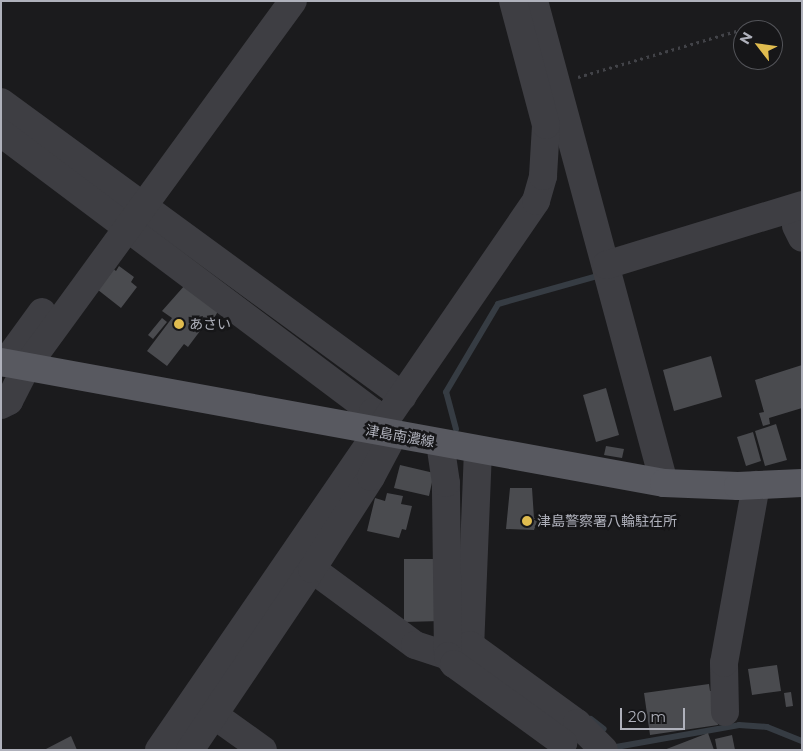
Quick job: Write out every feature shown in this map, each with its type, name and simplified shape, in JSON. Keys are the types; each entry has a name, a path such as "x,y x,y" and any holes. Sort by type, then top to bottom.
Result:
{"main road":[{"name":"津島南濃線","path":"17,365 385,434 664,483 756,485 802,483"}],"street":[{"path":"1,405 9,401 17,365 128,211 272,1"},
{"path":"128,211 293,1"},
{"path":"190,750 312,569 371,477 385,434 404,396 536,201 543,176 546,126 513,1"},
{"path":"534,1 664,483"},
{"path":"1,102 128,211 374,412 385,434"},
{"path":"1,133 128,211 404,396"},
{"path":"608,274 800,223"},
{"path":"1,423 27,407 17,365"},
{"path":"159,750 385,434"},
{"path":"440,443 446,484 448,656"},
{"path":"478,450 470,645 580,742"},
{"path":"726,712 724,663 756,485"},
{"path":"312,569 415,645 448,656 454,664 580,742"},
{"path":"214,715 263,750"}],"path":[{"path":"556,83 733,32"}],"building":[{"path":"108,265 116,271 119,266 134,277 131,282 137,287 121,308 93,286"},
{"path":"185,285 220,308 207,330 203,327 188,347 184,344 167,366 147,351 172,318 162,311"},
{"path":"162,318 167,322 153,339 148,335"},
{"path":"711,356 722,397 674,411 663,370"},
{"path":"802,365 802,408 769,418 770,424 763,426 759,413 764,412 755,380"},
{"path":"606,388 619,435 596,442 583,395"},
{"path":"776,424 787,460 765,466 755,431"},
{"path":"753,432 761,461 746,466 737,437"},
{"path":"606,446 624,449 622,458 604,455"},
{"path":"400,465 434,473 429,496 394,488"},
{"path":"510,488 532,488 534,518 538,518 534,530 506,529"},
{"path":"387,493 403,496 401,504 412,506 406,530 402,529 399,538 367,531 375,498 385,501"},
{"path":"404,559 441,559 441,621 404,622"},
{"path":"777,665 781,691 752,695 748,669"},
{"path":"709,684 710,691 714,691 718,725 650,735 644,693"},
{"path":"791,692 793,706 786,707 784,693"},
{"path":"708,733 714,750 664,750"},
{"path":"732,735 735,750 717,750 715,739"},
{"path":"71,736 77,750 44,750"}],"waterway":[{"path":"456,429 446,392 498,304 594,277"},
{"path":"591,719 604,729"},
{"path":"616,747 739,725 767,727 802,741"}],"place":[{"name":"あさい","path":"179,324"},
{"name":"津島警察署八輪駐在所","path":"527,521"}]}
